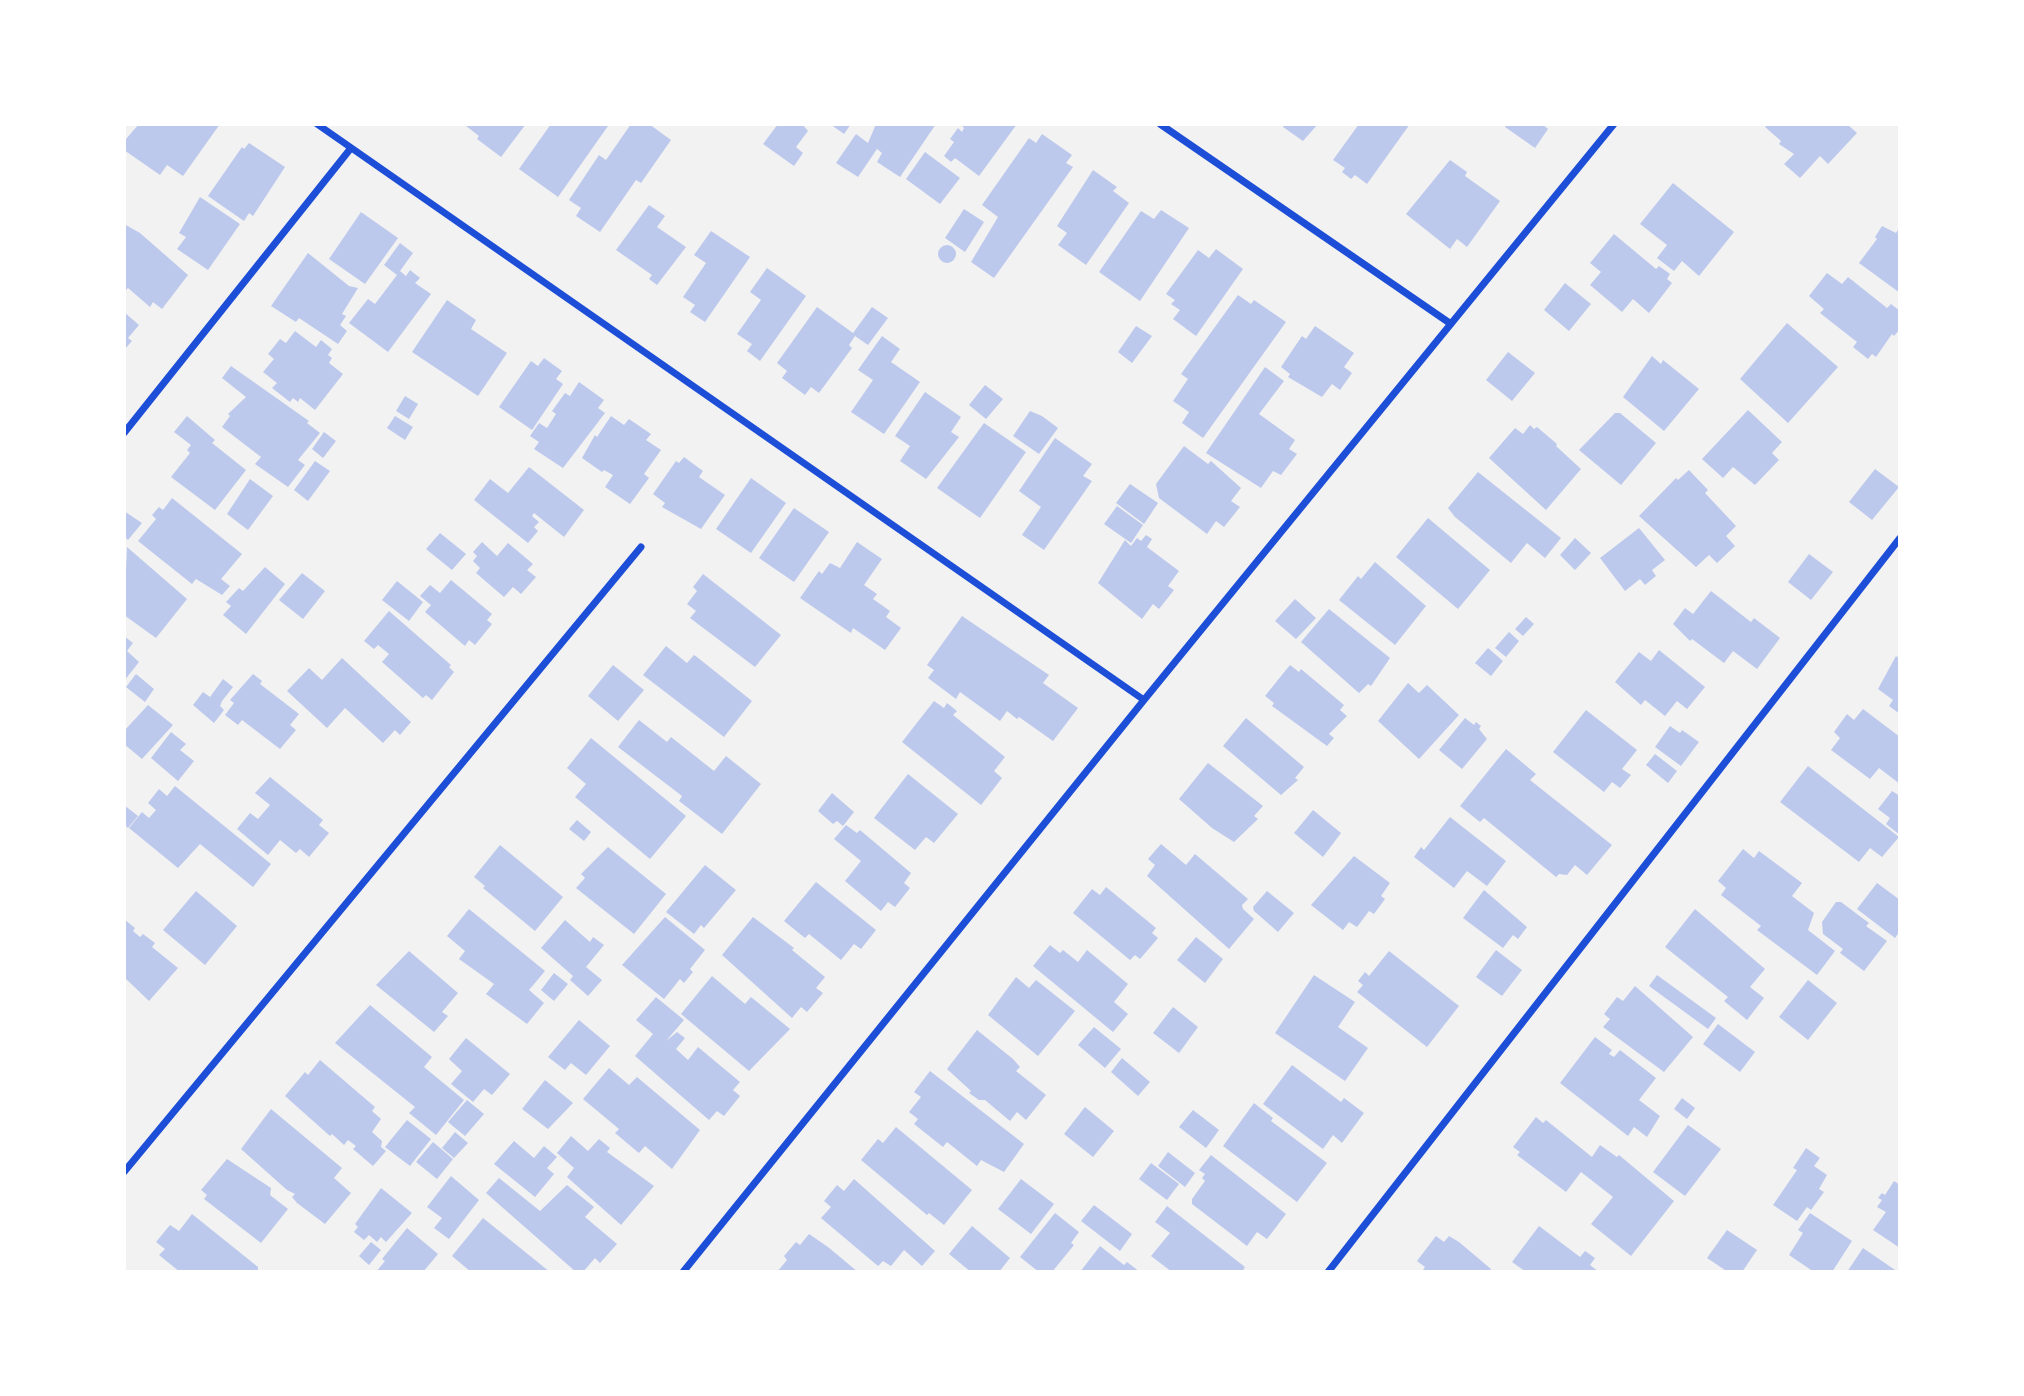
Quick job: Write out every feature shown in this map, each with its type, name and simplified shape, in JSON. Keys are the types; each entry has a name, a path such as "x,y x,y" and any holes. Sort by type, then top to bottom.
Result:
{"street":[{"path":"317,124 1144,700"},
{"path":"1160,124 1451,324"},
{"path":"684,1272 1144,700 1614,124"},
{"path":"124,433 351,148"},
{"path":"1328,1272 1900,538"},
{"path":"124,1172 641,547"}],"building":[{"path":"139,124 220,124 183,176 167,165 160,175 124,150 126,139"},
{"path":"526,124 501,157 477,139 479,136 466,126"},
{"path":"551,124 608,126 558,197 519,169"},
{"path":"631,124 649,124 671,140 641,183 636,180 600,232 576,216 581,208 569,200 599,155 606,160"},
{"path":"778,124 802,124 808,131 796,147 803,153 794,166 763,144"},
{"path":"830,124 851,124 844,134"},
{"path":"876,124 936,124 900,177 877,162 882,153 877,149 858,177 836,163 856,134 868,143"},
{"path":"960,124 1017,124 979,176 955,158 951,162 944,156 954,142 950,139 958,128 962,132 964,128"},
{"path":"1285,124 1318,124 1303,141 1283,127"},
{"path":"1359,124 1410,124 1367,184 1355,175 1351,179 1342,172 1345,168 1333,160"},
{"path":"1507,124 1542,124 1548,129 1535,148 1505,127"},
{"path":"1768,124 1847,124 1857,133 1828,164 1820,156 1800,178 1784,164 1794,154 1779,144 1781,141 1765,127"},
{"path":"1042,134 1072,155 1066,163 1073,167 994,278 971,262 998,217 982,205 1029,138 1036,143"},
{"path":"249,143 285,167 253,216 249,213 244,221 208,196 242,147 244,149"},
{"path":"925,152 960,178 940,204 906,179"},
{"path":"1450,160 1467,172 1465,176 1500,201 1467,247 1457,239 1450,249 1406,214"},
{"path":"1093,170 1117,187 1113,191 1129,203 1086,265 1058,245 1067,233 1057,226"},
{"path":"1673,183 1734,232 1699,276 1682,261 1674,271 1657,258 1667,245 1640,224"},
{"path":"200,197 240,224 208,270 177,249 186,237 179,233"},
{"path":"649,205 665,216 657,227 686,247 657,285 649,279 652,275 616,250"},
{"path":"964,209 984,222 965,252 945,238"},
{"path":"1161,210 1189,228 1140,301 1099,272 1141,211 1154,219"},
{"path":"361,212 398,238 365,284 329,259"},
{"path":"124,224 140,233 188,275 162,309 153,302 150,307 128,288 124,292"},
{"path":"1882,226 1896,233 1900,227 1900,293 1859,263 1877,239 1875,237"},
{"path":"711,231 750,257 705,322 690,312 695,305 683,297 706,263 694,255"},
{"path":"1614,234 1656,269 1659,266 1670,274 1667,279 1672,283 1649,313 1633,299 1622,312 1590,285 1601,272 1590,263"},
{"path":"400,243 413,253 400,271 406,276 410,270 420,278 415,283 431,294 388,352 349,323 368,299 375,304 397,275 384,265"},
{"path":"943,245 951,245 956,254 954,261 943,263 938,258 938,250"},
{"path":"1216,249 1243,269 1196,336 1173,319 1180,310 1171,304 1175,300 1166,294 1198,250 1209,258"},
{"path":"308,253 349,286 358,288 342,314 346,316 340,325 347,331 338,344 299,318 296,322 271,306"},
{"path":"767,268 806,296 760,361 747,351 752,344 737,334 761,300 750,292"},
{"path":"1827,273 1842,284 1848,277 1887,308 1891,304 1900,311 1900,329 1894,336 1892,334 1876,357 1872,354 1868,359 1853,347 1857,342 1820,313 1824,309 1809,296"},
{"path":"1565,283 1591,304 1569,331 1544,310"},
{"path":"1238,295 1251,304 1254,300 1286,322 1203,438 1182,423 1189,412 1173,401 1188,379 1181,374"},
{"path":"447,300 476,320 471,329 507,353 478,396 412,352"},
{"path":"817,307 853,333 872,307 888,318 868,345 855,336 849,345 852,348 819,393 811,387 805,395 782,378 787,371 777,363"},
{"path":"124,312 139,325 128,338 132,341 124,350"},
{"path":"1787,323 1838,367 1788,423 1740,379"},
{"path":"1136,326 1152,336 1132,363 1118,352"},
{"path":"1315,326 1354,353 1344,367 1352,373 1340,390 1332,384 1322,397 1288,377 1290,374 1281,367 1302,336 1306,339"},
{"path":"295,331 316,347 321,340 332,349 328,355 332,358 329,363 343,374 315,410 300,398 298,402 293,398 290,402 272,388 277,383 263,372 274,359 268,354 280,339 286,343"},
{"path":"882,336 900,349 891,362 920,382 884,434 851,412 873,380 858,370"},
{"path":"1508,352 1535,373 1512,401 1486,380"},
{"path":"1652,356 1661,364 1663,360 1699,389 1664,431 1623,397"},
{"path":"544,358 562,371 556,379 563,384 532,430 499,407 531,361 538,366"},
{"path":"231,366 309,421 307,423 320,433 298,460 305,465 288,487 255,464 261,457 222,427 230,416 228,414 246,397 222,378"},
{"path":"1265,367 1284,381 1259,414 1295,440 1289,449 1297,454 1281,475 1273,471 1261,488 1206,453"},
{"path":"579,382 604,400 598,408 605,413 563,468 534,449 539,442 530,436 539,423 547,428 556,414 552,411 565,393 570,396"},
{"path":"985,385 1003,399 986,419 969,405"},
{"path":"925,392 961,417 951,432 959,437 926,479 900,461 910,446 895,436"},
{"path":"405,396 418,404 409,419 396,411"},
{"path":"1748,410 1782,442 1772,453 1779,460 1755,485 1733,467 1723,478 1702,459"},
{"path":"1030,411 1058,428 1039,454 1013,436"},
{"path":"1615,413 1620,413 1656,443 1621,485 1579,450"},
{"path":"187,416 215,440 212,443 246,470 215,510 171,477 190,453 187,450 191,445 174,432"},
{"path":"395,416 413,427 405,440 387,428"},
{"path":"611,416 624,425 629,419 651,434 646,440 661,450 644,474 649,478 630,504 605,487 613,475 604,470 602,472 582,458 595,435 597,437"},
{"path":"984,423 1026,452 980,518 937,488"},
{"path":"1530,425 1534,429 1537,427 1557,444 1556,446 1581,469 1546,510 1489,458 1515,428 1523,434"},
{"path":"324,432 336,441 323,458 312,449"},
{"path":"1055,438 1092,464 1083,476 1092,481 1044,550 1022,535 1041,507 1019,491"},
{"path":"1184,446 1208,464 1211,461 1241,488 1231,501 1240,507 1224,527 1216,521 1207,534 1159,498 1156,484"},
{"path":"684,457 703,471 699,477 725,495 701,529 662,507 665,503 653,494 676,461 679,463"},
{"path":"315,461 330,471 308,501 294,490"},
{"path":"529,467 584,510 564,537 534,513 532,516 539,522 534,527 538,531 528,543 474,500 490,479 508,493"},
{"path":"1875,469 1899,487 1872,520 1849,502"},
{"path":"1689,470 1708,490 1705,493 1736,526 1726,536 1735,546 1717,563 1709,555 1696,567 1639,516 1676,478 1678,480"},
{"path":"1478,472 1561,538 1545,558 1527,543 1511,563 1455,517 1448,508"},
{"path":"751,478 786,503 751,553 716,529"},
{"path":"250,479 273,496 248,530 227,514"},
{"path":"1130,484 1158,503 1144,524 1116,503"},
{"path":"172,498 242,554 221,579 230,586 222,595 196,579 192,584 138,541 156,519 152,515 159,507 163,510"},
{"path":"1117,506 1143,525 1131,543 1104,524"},
{"path":"794,508 829,532 794,582 759,558"},
{"path":"124,511 142,523 128,540 124,536"},
{"path":"1428,518 1490,570 1458,609 1396,557"},
{"path":"1639,528 1665,560 1652,570 1656,576 1645,585 1640,579 1625,591 1600,558"},
{"path":"440,533 466,554 452,570 426,549"},
{"path":"1146,535 1152,539 1147,547 1179,571 1168,586 1174,590 1159,609 1153,604 1142,619 1098,583 1125,540 1131,546 1137,538 1141,541"},
{"path":"1575,538 1591,553 1575,570 1560,555"},
{"path":"482,542 497,556 508,543 533,564 527,570 536,577 521,594 513,587 504,597 476,573 480,568 473,561 477,556 473,552"},
{"path":"857,542 882,559 864,585 877,594 873,599 890,611 886,617 901,628 885,650 853,628 851,633 800,598 819,571 822,574 830,563 840,568"},
{"path":"127,547 187,599 156,638 124,615"},
{"path":"1809,554 1833,572 1811,600 1788,582"},
{"path":"1375,562 1426,606 1395,645 1339,600 1358,576 1361,579"},
{"path":"265,567 285,584 246,634 223,615 231,606 226,602 239,588 243,591"},
{"path":"302,573 325,591 303,619 279,600"},
{"path":"703,574 781,635 755,667 690,618 696,611 687,604 697,591 693,587"},
{"path":"451,580 492,614 487,620 492,624 475,645 469,640 465,646 425,612 431,605 420,596 430,585 440,593"},
{"path":"397,581 423,602 409,621 382,600"},
{"path":"1711,591 1751,622 1754,618 1780,638 1757,669 1733,651 1724,663 1692,639 1690,641 1673,624 1685,608 1693,614"},
{"path":"1295,599 1316,618 1296,639 1275,621"},
{"path":"1329,609 1390,658 1371,686 1368,684 1359,693 1301,642"},
{"path":"389,611 451,665 449,667 454,672 432,700 426,695 423,698 382,662 389,654 378,645 374,649 364,641"},
{"path":"962,616 1049,675 1043,683 1078,708 1053,741 1007,711 1000,721 960,692 956,699 928,678 934,670 927,665"},
{"path":"1526,617 1534,624 1523,636 1515,629"},
{"path":"1509,632 1519,641 1506,657 1495,648"},
{"path":"124,636 133,643 127,651 139,662 124,681"},
{"path":"666,646 687,663 694,655 752,701 724,737 643,675"},
{"path":"1488,648 1503,661 1491,676 1475,663"},
{"path":"1659,650 1705,687 1687,709 1677,701 1665,716 1645,700 1641,705 1615,682 1639,652 1651,661"},
{"path":"1896,656 1900,659 1900,714 1889,706 1893,700 1878,689"},
{"path":"342,658 411,722 400,735 395,730 383,743 345,708 327,728 287,691 309,668 322,680"},
{"path":"613,665 644,690 618,721 588,696"},
{"path":"1290,665 1299,672 1301,669 1344,705 1340,710 1347,716 1329,734 1334,738 1327,746 1272,706 1274,703 1265,696"},
{"path":"136,674 154,689 145,702 126,687"},
{"path":"253,674 262,681 260,684 299,714 290,725 296,730 280,749 242,720 238,725 225,715 234,703 230,700"},
{"path":"223,679 233,687 222,701 220,706 224,710 214,723 193,705 203,692 210,697"},
{"path":"1408,683 1419,693 1427,685 1459,715 1419,759 1378,721"},
{"path":"934,701 944,708 947,703 957,711 953,715 1005,757 994,771 1002,778 981,805 902,742"},
{"path":"148,705 173,725 142,759 124,744 124,731"},
{"path":"1863,709 1900,737 1900,784 1879,768 1870,779 1831,750 1840,738 1834,732 1847,714 1854,720"},
{"path":"1586,710 1637,750 1622,769 1631,775 1620,788 1612,782 1604,792 1553,752"},
{"path":"1246,718 1304,767 1295,778 1298,780 1281,795 1223,746"},
{"path":"1465,718 1474,725 1476,722 1481,726 1479,729 1487,739 1462,769 1439,750"},
{"path":"639,720 667,742 671,737 714,771 726,756 761,784 722,834 679,801 682,796 618,747"},
{"path":"1670,726 1680,733 1682,730 1699,742 1681,766 1655,747"},
{"path":"171,732 186,744 180,750 194,761 178,781 151,758"},
{"path":"591,738 686,816 650,859 575,797 586,784 567,768"},
{"path":"1506,749 1536,774 1530,780 1612,845 1587,875 1575,865 1567,875 1559,874 1556,877 1484,818 1480,822 1460,806"},
{"path":"1655,754 1677,771 1668,783 1646,765"},
{"path":"1208,763 1263,806 1254,816 1258,819 1234,842 1212,828 1179,799"},
{"path":"1808,766 1899,837 1882,857 1870,848 1859,862 1780,802"},
{"path":"908,774 958,814 934,843 926,837 915,850 874,818"},
{"path":"270,777 323,820 319,825 329,833 309,857 300,849 296,853 280,840 268,855 237,829 250,813 258,819 270,805 255,793"},
{"path":"175,786 271,864 253,887 200,844 178,868 129,828 142,812 149,818 156,810 148,803 159,789 167,796"},
{"path":"1892,791 1900,796 1900,835 1886,824 1890,818 1878,809"},
{"path":"832,793 854,812 843,826 837,821 833,824 818,811"},
{"path":"124,805 138,816 128,828 124,824"},
{"path":"1313,810 1341,833 1323,857 1294,833"},
{"path":"1450,817 1506,861 1487,886 1467,871 1454,888 1414,857 1421,847 1424,850"},
{"path":"577,820 591,832 584,841 569,829"},
{"path":"846,825 857,833 860,830 911,873 904,883 910,888 895,907 888,902 881,911 845,881 861,861 834,839"},
{"path":"1161,844 1186,865 1195,854 1248,899 1242,905 1243,909 1254,919 1229,949 1147,876 1155,865 1148,859"},
{"path":"500,845 563,897 535,931 483,888 485,886 474,877"},
{"path":"608,847 666,894 634,934 576,888 585,878 581,874"},
{"path":"1743,849 1754,858 1759,851 1802,883 1792,896 1814,913 1808,930 1835,951 1817,975 1757,930 1761,926 1721,895 1726,888 1718,881"},
{"path":"1354,856 1390,883 1381,896 1385,899 1374,914 1369,911 1357,927 1349,922 1343,930 1311,905"},
{"path":"705,865 736,890 704,928 701,925 694,934 666,912"},
{"path":"816,882 876,930 861,949 854,944 841,960 809,934 805,938 784,921"},
{"path":"1877,883 1900,900 1900,931 1895,938 1857,909"},
{"path":"1106,887 1156,928 1152,933 1158,938 1140,959 1135,955 1130,960 1073,913 1092,889 1100,895"},
{"path":"1484,890 1527,927 1518,939 1513,935 1503,948 1463,918"},
{"path":"196,891 237,926 205,965 163,930"},
{"path":"1267,891 1294,913 1278,932 1254,911 1253,907"},
{"path":"1836,902 1841,902 1869,923 1866,926 1887,941 1864,971 1840,953 1843,949 1823,934 1822,922"},
{"path":"469,909 545,971 529,990 544,1003 527,1024 486,994 494,984 459,959 465,951 447,936"},
{"path":"1695,909 1765,969 1750,987 1764,998 1747,1020 1724,1001 1728,997 1665,947"},
{"path":"665,917 705,950 690,969 693,972 684,983 680,979 664,999 622,965"},
{"path":"753,917 794,948 792,950 825,977 816,988 823,993 807,1012 801,1007 792,1018 722,955"},
{"path":"124,919 135,928 133,931 140,937 143,934 155,943 152,947 178,968 149,1001 124,977"},
{"path":"565,920 590,942 593,937 604,945 586,967 602,980 588,996 570,980 573,976 541,948"},
{"path":"1196,937 1223,959 1205,983 1177,960"},
{"path":"1050,945 1060,953 1063,950 1078,962 1087,950 1128,984 1114,1002 1128,1014 1113,1032 1033,966"},
{"path":"1496,950 1522,970 1502,996 1476,977"},
{"path":"409,951 458,993 442,1012 448,1016 434,1032 376,985"},
{"path":"1389,951 1459,1006 1427,1047 1357,992 1363,985 1358,981 1365,972 1369,976"},
{"path":"554,973 568,984 554,1001 541,990"},
{"path":"1314,975 1355,1002 1338,1027 1368,1048 1345,1081 1275,1033"},
{"path":"1657,975 1716,1018 1708,1029 1649,986"},
{"path":"712,976 745,1004 751,997 790,1029 749,1071 681,1014"},
{"path":"1016,977 1029,988 1036,980 1075,1011 1038,1056 988,1015"},
{"path":"1808,980 1837,1003 1808,1040 1779,1017"},
{"path":"1635,986 1693,1037 1664,1072 1603,1027 1610,1019 1604,1014 1617,997 1623,1001"},
{"path":"656,997 684,1020 666,1041 677,1032 685,1038 676,1049 688,1060 698,1047 740,1082 733,1090 740,1096 724,1116 717,1111 709,1120 635,1056 653,1034 636,1020"},
{"path":"370,1005 432,1057 424,1067 464,1100 436,1135 409,1113 415,1107 335,1043"},
{"path":"1173,1007 1198,1027 1179,1053 1153,1033"},
{"path":"579,1020 610,1046 586,1075 571,1063 565,1070 548,1057"},
{"path":"1718,1024 1755,1052 1740,1072 1703,1044"},
{"path":"1094,1027 1121,1049 1105,1068 1078,1045"},
{"path":"977,1030 1013,1059 1020,1067 1016,1071 1046,1095 1026,1120 1017,1112 1010,1121 985,1100 979,1100 969,1093 971,1091 947,1069"},
{"path":"1595,1037 1612,1050 1609,1054 1614,1057 1620,1050 1656,1078 1639,1100 1660,1116 1647,1137 1634,1127 1628,1136 1560,1083"},
{"path":"466,1038 510,1074 492,1095 484,1089 473,1102 451,1084 462,1071 449,1059"},
{"path":"1122,1058 1150,1082 1138,1096 1111,1072"},
{"path":"320,1060 375,1107 372,1111 381,1119 372,1132 382,1141 381,1147 386,1151 373,1166 353,1149 356,1146 348,1140 344,1145 332,1134 330,1136 285,1096 305,1072 308,1075"},
{"path":"1292,1065 1341,1102 1344,1098 1364,1113 1342,1143 1333,1135 1323,1149 1263,1104"},
{"path":"609,1068 629,1085 637,1077 700,1130 672,1169 645,1146 639,1153 615,1133 619,1129 583,1099"},
{"path":"930,1071 1024,1144 1004,1172 981,1160 977,1166 947,1142 943,1147 914,1124 918,1119 909,1112 921,1097 914,1092"},
{"path":"545,1080 573,1103 548,1129 522,1109"},
{"path":"1682,1098 1695,1108 1687,1119 1674,1109"},
{"path":"467,1100 484,1114 465,1136 448,1122"},
{"path":"1254,1103 1273,1118 1271,1121 1327,1163 1297,1202 1223,1146"},
{"path":"1085,1107 1114,1131 1093,1157 1064,1134"},
{"path":"271,1109 342,1168 334,1178 351,1193 325,1224 297,1203 292,1197 295,1194 241,1149"},
{"path":"1193,1110 1219,1130 1206,1148 1179,1127"},
{"path":"1536,1117 1543,1123 1546,1120 1592,1157 1600,1145 1617,1157 1619,1155 1674,1201 1631,1256 1591,1224 1613,1197 1581,1172 1566,1192 1517,1155 1520,1152 1513,1147"},
{"path":"407,1120 431,1139 410,1166 385,1147"},
{"path":"1688,1125 1721,1149 1685,1196 1653,1172"},
{"path":"896,1127 972,1190 944,1225 929,1213 927,1215 861,1160 878,1139 883,1143"},
{"path":"455,1132 468,1143 454,1158 442,1148"},
{"path":"571,1136 588,1151 599,1139 610,1148 607,1152 654,1186 621,1225 567,1177 574,1168 557,1153"},
{"path":"514,1141 534,1158 544,1146 557,1157 547,1168 554,1174 535,1197 494,1164"},
{"path":"433,1142 453,1159 437,1179 416,1162"},
{"path":"1806,1148 1820,1158 1814,1166 1827,1175 1819,1189 1824,1192 1811,1210 1807,1207 1797,1221 1773,1205 1797,1170 1793,1168"},
{"path":"1168,1152 1195,1173 1185,1187 1158,1166"},
{"path":"1211,1155 1286,1214 1267,1239 1257,1232 1247,1246 1192,1204 1192,1199 1205,1181 1202,1178 1205,1174 1199,1170"},
{"path":"227,1159 271,1188 270,1195 288,1209 261,1243 204,1199 207,1195 201,1190"},
{"path":"1151,1163 1179,1184 1167,1200 1139,1179"},
{"path":"451,1176 479,1200 449,1239 434,1228 442,1218 427,1207"},
{"path":"499,1178 540,1211 567,1185 594,1207 585,1217 617,1244 600,1263 595,1258 583,1272 576,1272 486,1193"},
{"path":"854,1179 935,1251 922,1266 904,1250 891,1266 883,1261 878,1266 821,1218 831,1207 824,1201 837,1185 844,1191"},
{"path":"1021,1179 1054,1204 1031,1234 998,1209"},
{"path":"1894,1181 1900,1185 1900,1248 1873,1230 1886,1212 1877,1207 1882,1200 1878,1198 1882,1193 1885,1195"},
{"path":"381,1188 412,1213 386,1242 381,1237 377,1242 369,1235 364,1240 354,1232 358,1227 355,1224"},
{"path":"1094,1205 1132,1234 1120,1251 1081,1221"},
{"path":"1167,1206 1245,1267 1242,1272 1172,1272 1151,1256 1170,1233 1155,1222"},
{"path":"1055,1213 1079,1232 1071,1243 1074,1245 1052,1272 1039,1272 1020,1257"},
{"path":"1810,1213 1852,1241 1832,1272 1814,1272 1789,1255 1803,1233 1798,1230"},
{"path":"192,1214 258,1267 258,1272 180,1272 159,1255 165,1249 156,1242 170,1225 179,1231"},
{"path":"483,1218 550,1272 471,1272 452,1256"},
{"path":"972,1226 1010,1258 999,1272 971,1272 949,1254"},
{"path":"1539,1226 1580,1257 1585,1251 1595,1258 1590,1265 1599,1272 1526,1272 1512,1262"},
{"path":"407,1228 438,1254 423,1272 376,1272 385,1261 382,1259"},
{"path":"1727,1230 1757,1250 1742,1272 1728,1272 1707,1258"},
{"path":"809,1234 858,1272 777,1272 787,1260 784,1256 796,1242 800,1245"},
{"path":"1436,1236 1444,1242 1449,1236 1459,1242 1491,1269 1489,1272 1422,1272 1425,1267 1417,1261"},
{"path":"371,1242 381,1250 369,1265 359,1256"},
{"path":"1100,1246 1124,1265 1127,1262 1140,1272 1080,1272"},
{"path":"1863,1248 1898,1272 1847,1272"}]}
